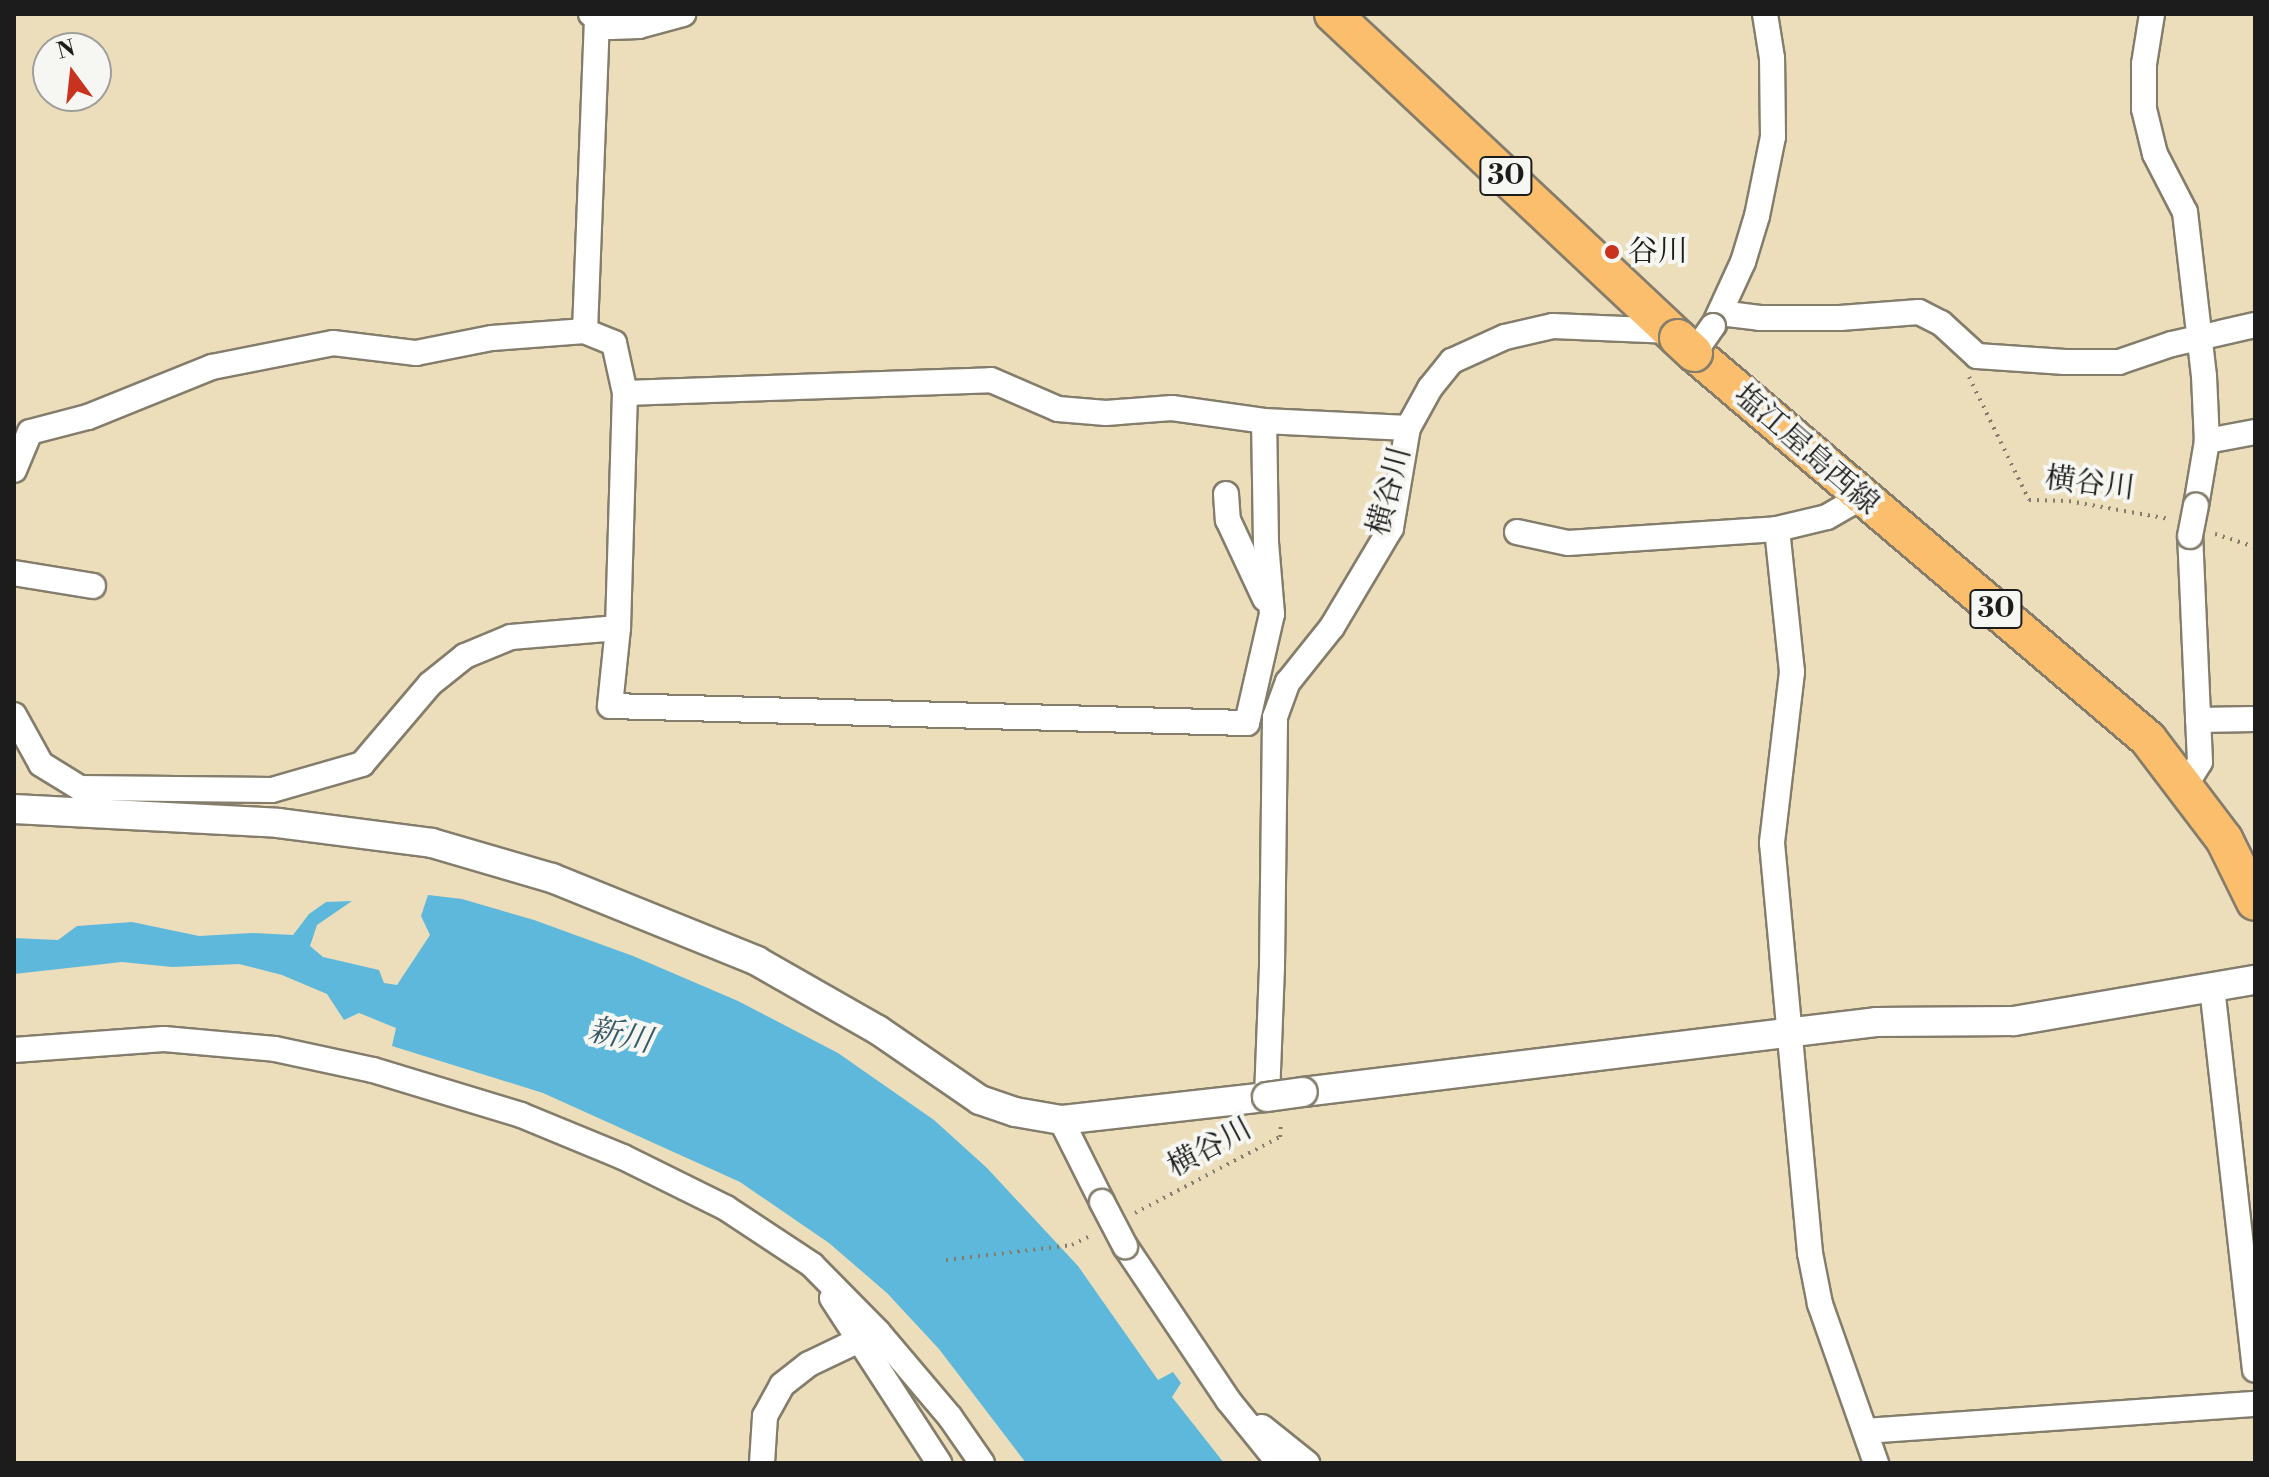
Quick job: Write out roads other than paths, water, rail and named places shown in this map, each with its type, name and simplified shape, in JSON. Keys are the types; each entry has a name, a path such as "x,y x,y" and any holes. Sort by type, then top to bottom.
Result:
{"main road":[{"name":"塩江屋島西線","path":"1333,14 1695,332 1861,497 2102,697 2148,739 2224,839 2255,902"}],"street":[{"path":"594,16 611,27 639,26 683,14"},
{"path":"1695,332 1743,262 1757,216 1773,137 1772,58 1765,14"},
{"path":"2152,14 2144,64 2144,109 2155,154 2185,212 2207,441 2194,524 2200,762 2185,786"},
{"path":"585,331 594,16"},
{"path":"1275,717 1288,682 1332,627 1391,528 1408,428 1430,388 1452,361 1505,337 1553,326 1695,332 1760,318 1840,318 1919,312 1941,323 1977,356 2119,362 2199,337 2255,325"},
{"path":"14,470 30,432 88,417 212,367 333,343 416,353 492,338 585,331 614,343 625,393 618,628 610,706 1247,723 1272,614 1266,543 1264,421"},
{"path":"625,393 991,380 1058,409 1106,413 1172,408 1264,421 1408,428"},
{"path":"2207,441 2255,432"},
{"path":"1226,494 1228,520 1281,633 1275,669 1275,717 1284,1099"},
{"path":"1517,532 1568,543 1777,529 1827,517 1861,497"},
{"path":"1777,529 1792,672 1772,843 1813,1266 1820,1304 1876,1463"},
{"path":"14,573 93,586"},
{"path":"14,715 41,764 80,788 272,790 362,764 430,684 465,656 511,637 618,628"},
{"path":"2198,720 2255,719"},
{"path":"14,809 278,823 432,843 552,878 757,961 878,1030 980,1100 1015,1112 1061,1120 1284,1099 1876,1022 2014,1021 2255,980"},
{"path":"2212,987 2255,1370"},
{"path":"14,1050 164,1039 275,1049 373,1070 521,1115 623,1157 726,1208 812,1265 878,1332 950,1417 982,1463"},
{"path":"1061,1120 1125,1246 1228,1400 1279,1463"},
{"path":"812,1265 857,1341 939,1463"},
{"path":"762,1463 765,1416 782,1385 809,1364 857,1341"},
{"path":"1228,1400 1307,1463"},
{"path":"1866,1431 2255,1404"}],"water":[{"name":"新川","path":"428,895 462,899 534,920 633,956 738,1001 838,1053 934,1120 987,1168 1078,1266 1158,1380 1173,1372 1181,1383 1172,1397 1224,1463 1026,1463 939,1349 887,1293 829,1243 740,1182 543,1093 392,1046 396,1028 359,1013 344,1020 327,994 282,975 239,964 172,967 122,962 14,974 14,938 58,940 77,926 132,922 199,936 252,933 293,935 309,914 326,902 352,901 317,925 310,946 323,957 379,970 384,983 397,985 430,935 421,916"}],"place":[{"name":"谷川","path":"1612,252"}]}
